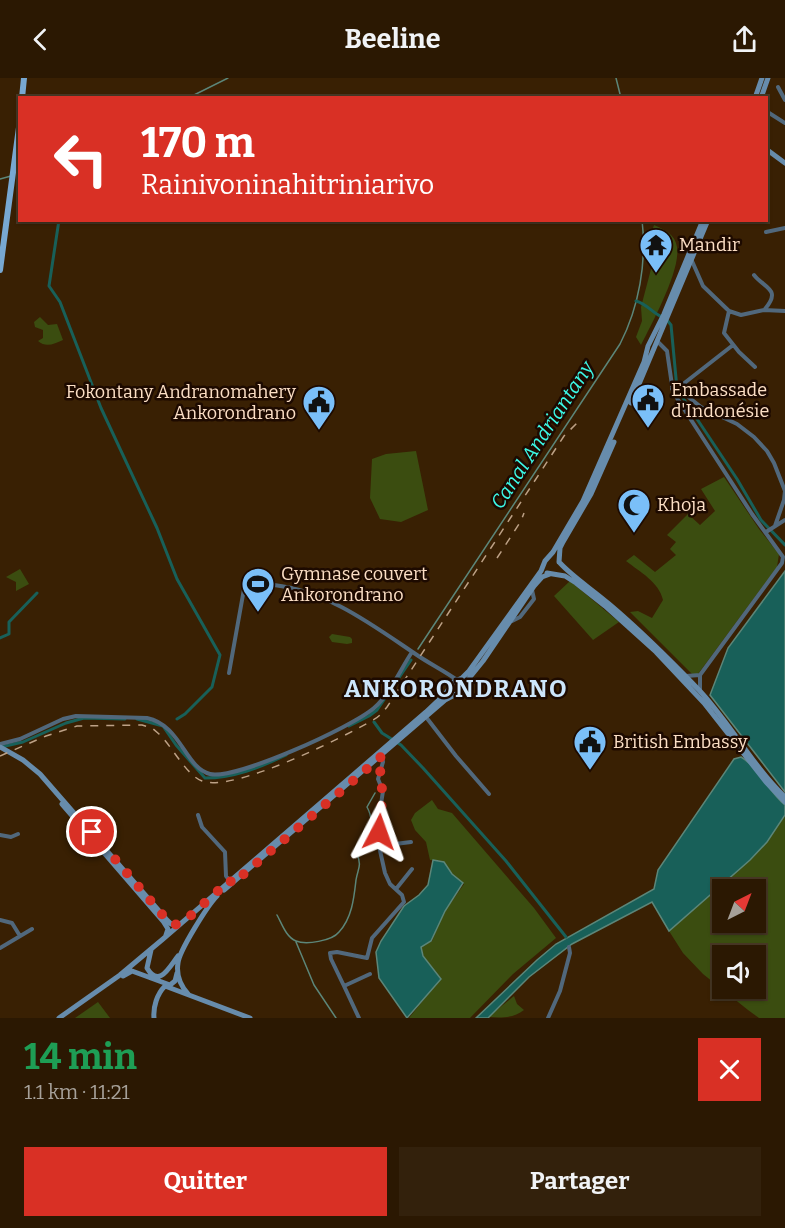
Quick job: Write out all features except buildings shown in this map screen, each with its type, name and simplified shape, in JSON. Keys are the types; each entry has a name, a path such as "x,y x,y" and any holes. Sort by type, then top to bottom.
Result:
{"main road":[{"path":"22,96 24,78"},
{"path":"756,96 762,78"},
{"path":"762,96 768,78"},
{"path":"0,270 18,133"},
{"path":"768,150 785,163"},
{"path":"59,1018 95,994 141,958 382,756 436,703 453,682 467,674 543,566 587,494 666,314 702,222"},
{"path":"666,314 692,261 707,222"},
{"path":"152,949 147,958 147,968 151,974 157,976 165,974 179,956 215,898 231,882 396,741 456,693 461,692 542,577 559,570 560,548 600,476 652,346"},
{"path":"548,558 556,558 625,618 700,691 735,734 759,769 785,797"},
{"path":"543,566 546,571 567,577 589,592 656,652 704,703 785,801"},
{"path":"458,681 463,687"},
{"path":"451,686 453,692 456,693"},
{"path":"0,747 25,765 43,782 163,921 168,929 163,939"},
{"path":"9,753 24,760 45,779 169,922 175,925 181,923"},
{"path":"200,908 198,912 204,915"},
{"path":"188,918 195,919 197,925"},
{"path":"160,991 167,986 178,988 179,956"},
{"path":"141,958 137,968 146,976 250,1018"},
{"path":"66,1018 130,972 170,985 174,983 177,975"},
{"path":"177,975 188,994"},
{"path":"154,1018 160,991 157,982"}],"street":[{"path":"778,87 785,100"},
{"path":"768,111 781,117 785,123"},
{"path":"766,232 785,228"},
{"path":"692,261 703,286 729,311 741,315 764,310 785,311"},
{"path":"754,275 769,288 772,294 771,302 764,310"},
{"path":"729,311 724,333 755,366"},
{"path":"675,390 733,345"},
{"path":"652,346 667,351 675,390 766,532 779,548 784,563 700,675 700,691"},
{"path":"675,390 682,392 707,411 738,424 766,451 774,463 785,491 784,500 773,527"},
{"path":"766,532 785,520"},
{"path":"229,673 244,589 253,583 284,586 328,600 390,634 412,652 458,681"},
{"path":"0,747 63,719 76,716 147,718 156,720 169,729 201,770 216,774 230,772 267,762 360,718 383,699 412,652"},
{"path":"444,672 451,686"},
{"path":"685,676 700,675"},
{"path":"426,717 489,794"},
{"path":"359,1018 330,953 337,952 367,958 372,938 404,902 402,895 390,884 385,873 379,846 379,817 383,791 378,779 383,762 382,756"},
{"path":"198,815 202,827 225,852 226,876 231,882"},
{"path":"0,835 11,837 18,834"},
{"path":"379,846 411,842"},
{"path":"396,889 412,869"},
{"path":"0,920 12,923 20,936"},
{"path":"0,948 32,929"},
{"path":"548,1018 560,991 570,953 569,947"},
{"path":"344,986 370,974"}],"green space":[{"path":"654,225 672,236 677,247 677,257 665,296 641,345 636,337 642,321 641,307 655,254 652,231"},
{"path":"40,317 48,325 57,324 63,340 47,345 38,341 43,338 43,330 35,327 34,322"},
{"path":"416,451 428,510 401,522 380,519 370,498 372,459 386,454"},
{"path":"724,477 779,554 777,567 698,674 692,674 630,612 638,611 652,618 663,600 658,588 626,561 634,555 655,572 676,555 670,549 676,542 667,535 688,514 700,525 715,511 701,489"},
{"path":"20,569 29,584 16,591 16,582 6,577"},
{"path":"570,581 619,622 593,640 554,596"},
{"path":"332,634 350,637 352,643 332,642 329,637"},
{"path":"432,800 438,809 452,813 534,908 556,938 513,974 470,1018 409,1018 441,978 424,957 420,947 432,941 443,914 464,884 452,874 443,861 430,860 426,842 415,830 411,820 415,813"},
{"path":"785,815 785,1018 759,1018 734,999 766,999 766,945 712,945 712,981 683,953 669,931 712,893 712,933 766,933 766,879 728,879 767,842"},
{"path":"514,996 517,1004 524,1010 508,1017 488,1017"},
{"path":"98,1002 110,1018 75,1018"}],"water":[{"path":"785,571 785,792 710,695 728,648"},
{"path":"741,757 747,761 785,805 785,815 767,842 750,860 728,879 712,879 712,893 669,931 652,902 572,944 529,977 488,1018 476,1018 556,944 654,889 658,870 734,759"},
{"path":"433,860 444,862 452,874 463,883 445,911 431,941 421,947 423,956 441,979 407,1018 379,978 376,952 404,906 428,885"}],"waterway":[{"path":"192,96 228,78"},
{"name":"Canal Andriantany","path":"616,78 620,96"},
{"path":"0,179 11,176"},
{"path":"59,222 49,286 60,302 101,408 157,528 177,579 220,655 212,687 177,719"},
{"name":"Canal Andriantany","path":"418,649 620,344 627,330 640,284 643,252 642,222"},
{"path":"636,301 662,317"},
{"path":"667,320 671,325 677,389 737,479 761,520 785,545"},
{"path":"0,638 9,634 9,622 37,593"},
{"name":"Canal Andriantany","path":"349,726 377,710 411,660"},
{"name":"Canal Andriantany","path":"1,747 23,742 66,723 84,718 125,719"},
{"name":"Canal Andriantany","path":"137,719 163,726 176,745 205,778 216,778 247,771 286,755"},
{"path":"374,722 382,733 401,745 423,768 506,861 566,937"},
{"path":"277,915 287,933 296,941 306,943 319,941 331,938 339,932 352,908 359,864 357,854 371,826 367,807 375,793"},
{"path":"296,942 314,985 336,1018"}],"railway":[{"path":"0,756 46,736 77,726 142,725 152,728 159,734 196,778 217,783 238,779 288,761 375,719 387,707 564,436 577,423"},
{"path":"497,558 524,513"}],"place":[{"name":"Mandir","path":"656,274"},
{"name":"Embassade d'Indonésie","path":"648,429"},
{"name":"Fokontany Andranomahery Ankorondrano","path":"319,431"},
{"name":"Khoja","path":"634,534"},
{"name":"Gymnase couvert Ankorondrano","path":"258,613"},
{"name":"British Embassy","path":"590,771"}],"district":[{"name":"ANKORONDRANO","path":"456,689"}],"route":[{"path":"92,832 166,919 175,925 188,918 230,880 232,884 382,756 383,762 378,779 383,791 379,832"}]}
